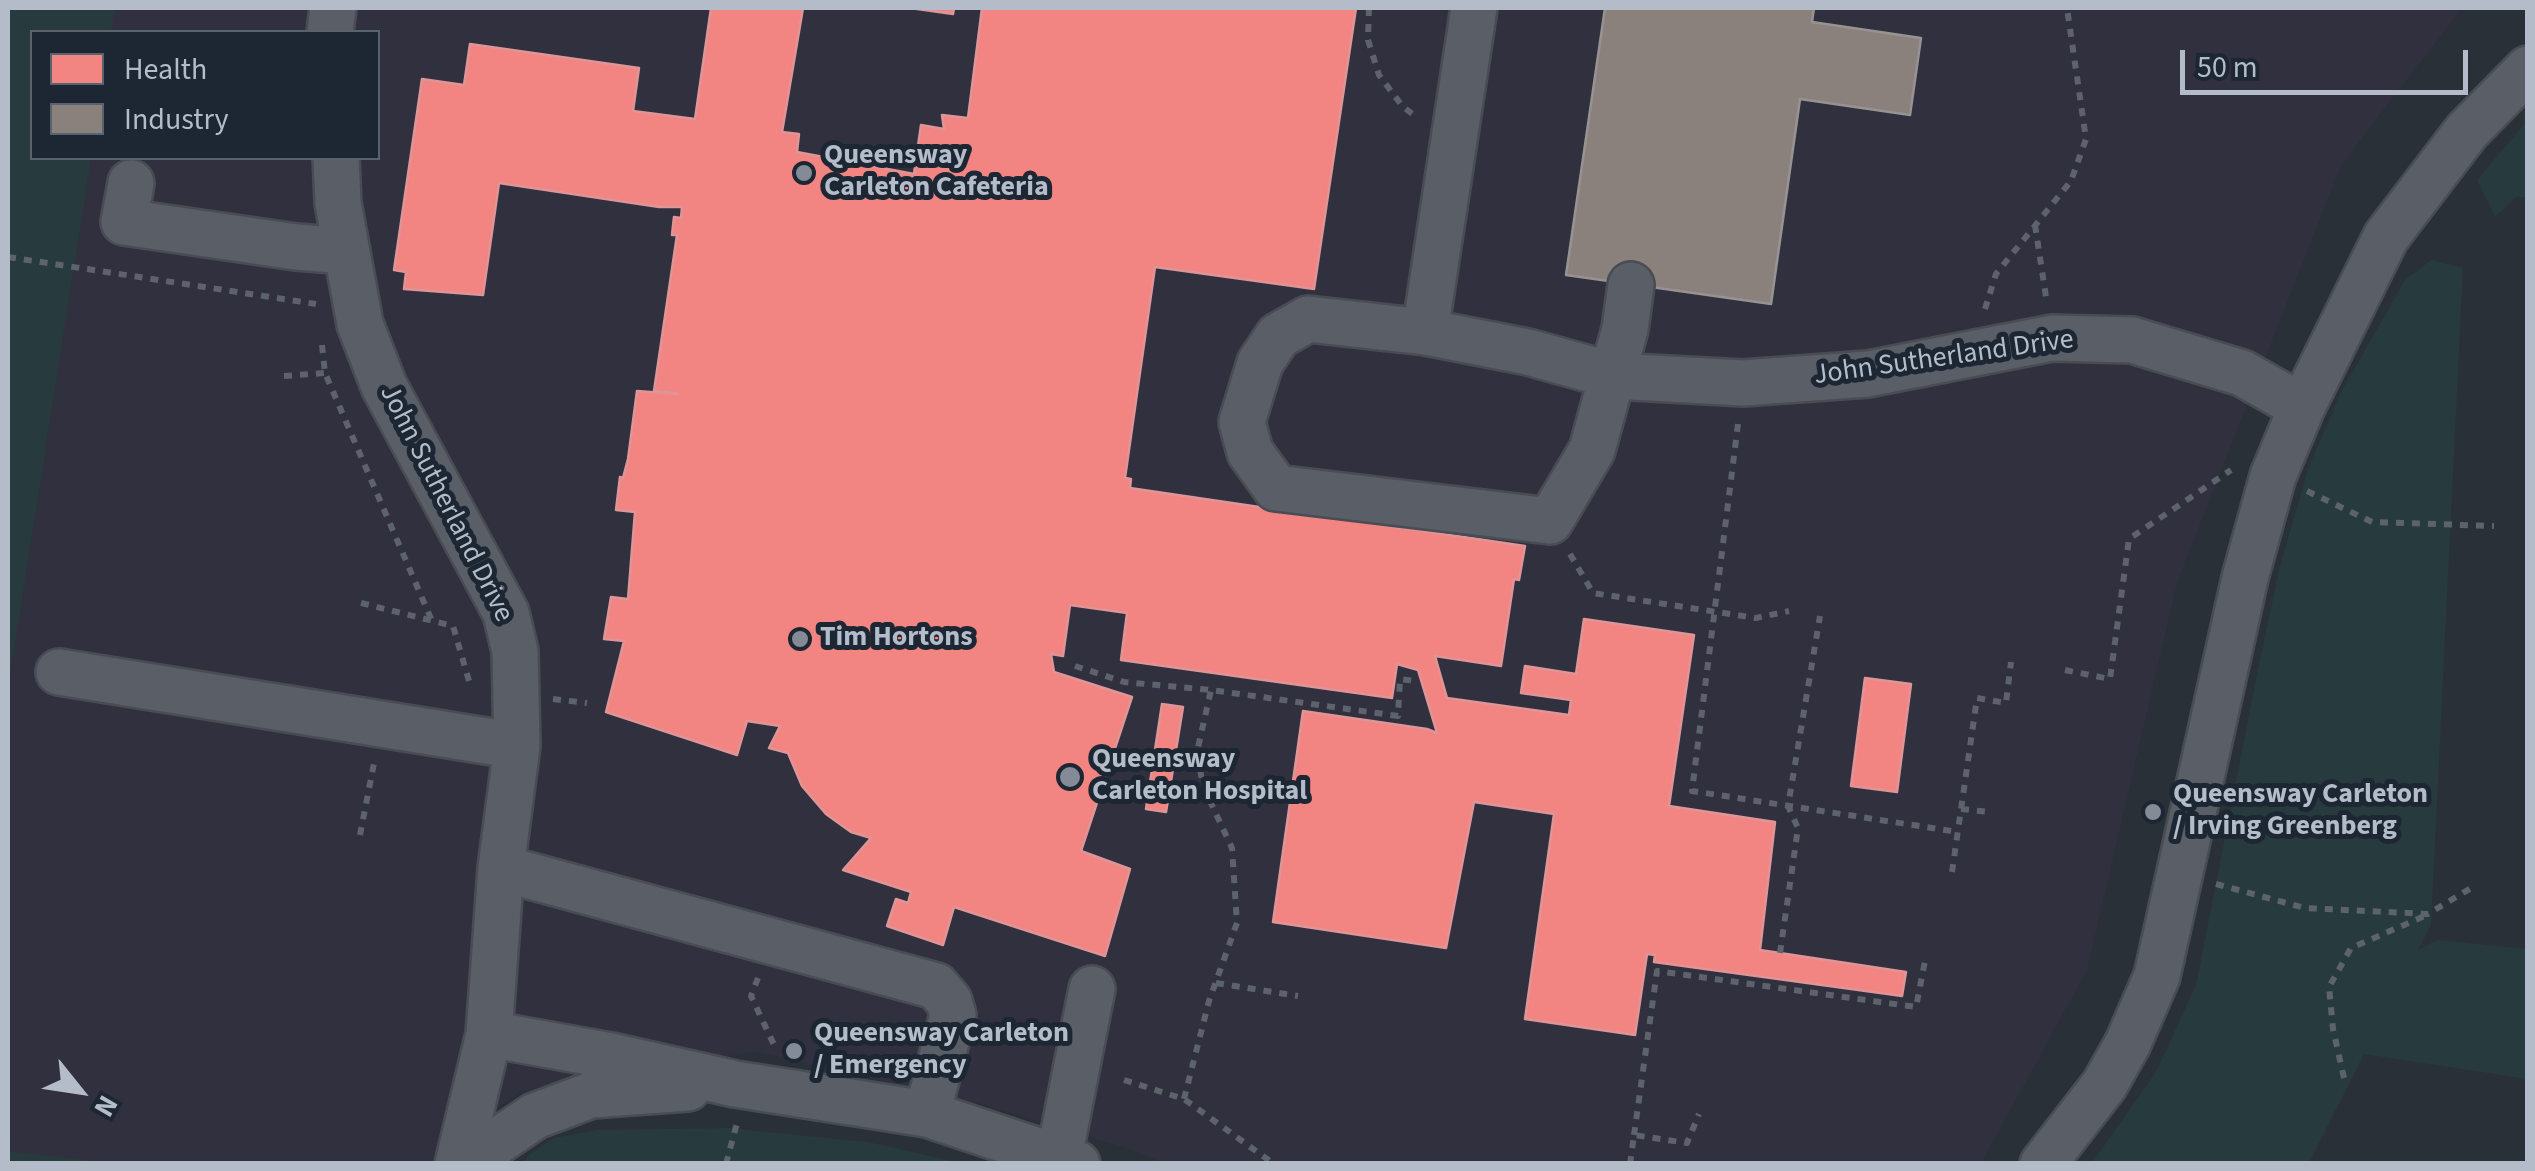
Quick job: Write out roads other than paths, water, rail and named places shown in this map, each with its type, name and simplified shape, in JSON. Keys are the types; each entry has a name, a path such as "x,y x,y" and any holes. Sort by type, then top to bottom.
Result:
{"street":[{"path":"1426,332 1474,8"},
{"path":"2044,1164 2105,1084 2157,976 2245,578 2273,476 2302,407 2386,237 2467,131 2528,69"},
{"name":"John Sutherland Drive","path":"336,160 338,203 360,324 384,386 506,614 515,651 516,746 501,868 489,1034 461,1164"},
{"path":"131,183 124,222 346,251"},
{"path":"1614,376 1631,284"},
{"name":"John Sutherland Drive","path":"1614,376 1592,450 1550,522 1276,488 1250,452 1242,422 1260,363 1278,336 1308,319 1426,332 1528,352 1614,376 1743,383 1868,374 2052,338 2132,340 2242,373 2302,407"},
{"path":"59,672 516,746"},
{"path":"501,868 936,986 949,1001 953,1015 927,1114"},
{"path":"1068,1160 1092,989"},
{"name":"John Sutherland Drive","path":"489,1034 611,1056 737,1098"},
{"name":"John Sutherland Drive","path":"461,1164 536,1116 591,1096 737,1098 927,1114 1068,1160"}],"place":[{"name":"Queensway Carleton Cafeteria","path":"804,173"},
{"name":"Tim Hortons","path":"800,639"},
{"name":"Queensway Carleton Hospital","path":"1070,777"},
{"name":"Queensway Carleton / Irving Greenberg","path":"2153,812"},
{"name":"Queensway Carleton / Emergency","path":"794,1051"}]}
